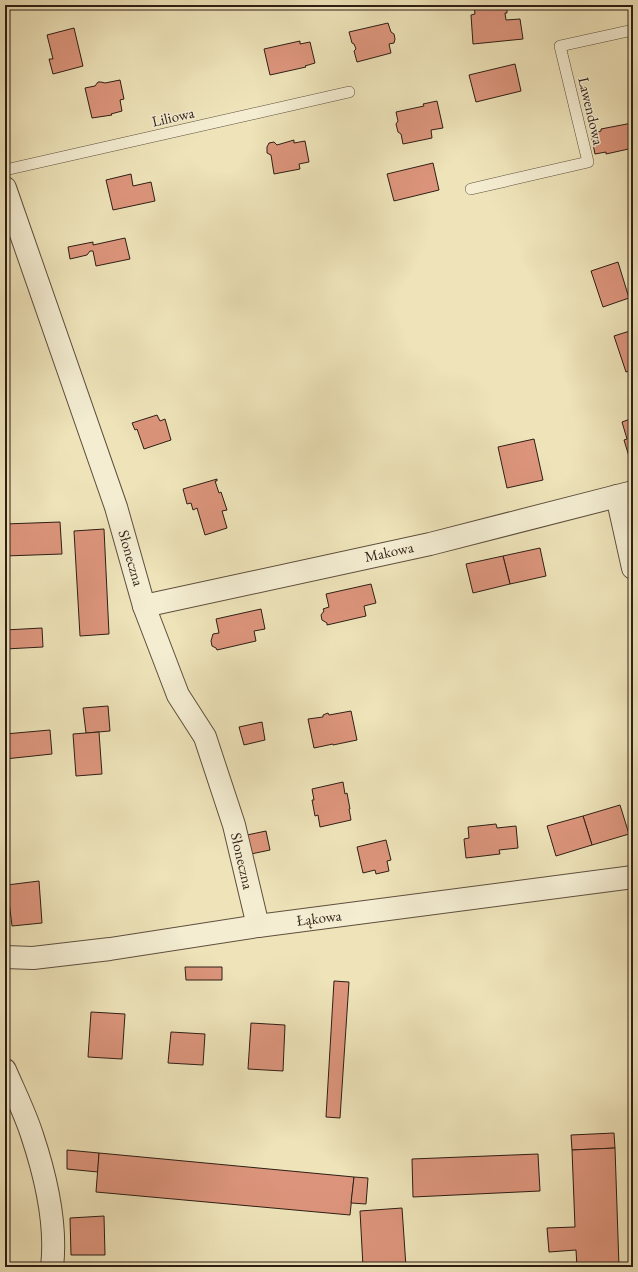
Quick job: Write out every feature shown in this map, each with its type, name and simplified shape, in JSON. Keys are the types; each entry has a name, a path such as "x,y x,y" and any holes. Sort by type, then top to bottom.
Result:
{"street":[{"name":"Słoneczna","path":"5,188 116,507 144,606 178,695 205,737 234,825 258,926"},
{"name":"Makowa","path":"144,606 430,544 625,494"},
{"path":"625,494 633,568"},
{"name":"Łąkowa","path":"5,957 33,958 110,949 258,926 633,877"},
{"path":"5,1070 32,1134 42,1169 53,1232 52,1267"}],"lane":[{"name":"Lawendowa","path":"470,189 588,162 560,46 633,30"},
{"name":"Liliowa","path":"5,170 348,92"}],"building":[{"path":"474,5 507,5 507,13 505,13 506,20 520,19 523,39 473,44 471,15 475,14"},
{"path":"388,23 395,39 394,43 389,44 391,53 357,62 354,51 356,49 352,43 349,32"},
{"path":"74,28 83,66 53,74 49,59 53,59 47,35"},
{"path":"300,41 300,44 310,42 315,63 305,66 306,67 270,75 264,49"},
{"path":"515,64 521,91 476,102 469,75"},
{"path":"120,80 124,99 120,100 122,111 111,114 112,115 92,118 85,88 95,86 98,82 105,83"},
{"path":"437,101 443,128 431,130 432,138 403,144 401,134 398,132 396,124 398,121 396,112 424,106 423,104"},
{"path":"632,123 633,148 606,154 606,152 595,154 591,134 601,131 601,129"},
{"path":"294,140 294,143 305,141 309,162 299,164 300,169 274,174 271,155 267,153 269,143 274,142 277,145"},
{"path":"433,163 439,190 394,201 387,174"},
{"path":"131,174 133,186 151,182 155,201 113,210 106,180"},
{"path":"125,238 130,259 96,266 93,251 90,251 87,255 70,259 68,247 93,242 93,245"},
{"path":"618,262 629,298 603,307 591,271"},
{"path":"633,330 633,370 626,372 614,336"},
{"path":"157,415 160,421 165,419 171,440 144,449 137,429 135,430 132,423"},
{"path":"633,418 633,462 631,463 624,440 627,439 622,422"},
{"path":"534,439 543,480 507,488 498,447"},
{"path":"217,479 217,481 215,481 219,493 221,492 227,510 222,511 227,528 205,535 197,508 193,510 191,503 187,504 183,489"},
{"path":"60,522 62,554 5,556 5,524"},
{"path":"104,529 109,634 80,636 74,531"},
{"path":"540,548 546,576 510,584 503,556"},
{"path":"503,556 510,584 473,593 466,564"},
{"path":"371,584 376,603 364,606 366,616 327,625 327,623 322,620 321,615 324,611 323,609 329,607 326,594"},
{"path":"261,609 265,629 254,631 256,641 217,650 212,646 211,641 213,634 219,633 216,619"},
{"path":"42,628 43,647 5,649 5,630"},
{"path":"5,652 7,652 8,674 5,674"},
{"path":"108,706 110,731 86,733 83,708"},
{"path":"351,711 357,740 314,748 308,719 323,717 323,715 328,713 329,715"},
{"path":"262,722 265,740 244,745 239,727"},
{"path":"50,730 52,754 5,759 5,734"},
{"path":"99,732 102,774 76,776 73,734"},
{"path":"343,782 345,794 347,793 351,820 320,827 318,815 315,816 312,800 314,800 312,789"},
{"path":"620,805 629,834 592,845 583,816"},
{"path":"583,816 592,845 556,856 547,826"},
{"path":"496,824 497,828 516,826 518,848 499,850 500,854 466,858 464,839 469,838 468,827"},
{"path":"266,831 270,850 251,854 247,835"},
{"path":"386,840 391,860 387,861 389,871 376,874 375,870 363,873 357,847"},
{"path":"39,881 42,923 12,926 7,885"},
{"path":"185,967 222,967 222,980 186,980"},
{"path":"334,981 349,982 340,1118 326,1117"},
{"path":"91,1012 125,1014 122,1059 88,1057"},
{"path":"251,1023 285,1025 283,1071 248,1069"},
{"path":"171,1032 205,1034 203,1065 168,1063"},
{"path":"614,1133 615,1148 572,1150 571,1135"},
{"path":"615,1148 619,1267 577,1267 576,1250 549,1252 547,1228 575,1227 572,1150"},
{"path":"67,1150 99,1153 98,1172 67,1169"},
{"path":"99,1153 354,1177 350,1215 96,1192"},
{"path":"538,1154 540,1191 413,1197 412,1159"},
{"path":"354,1177 368,1178 366,1204 351,1203"},
{"path":"402,1208 406,1267 363,1267 360,1211"},
{"path":"104,1216 105,1255 71,1255 70,1218"}]}
